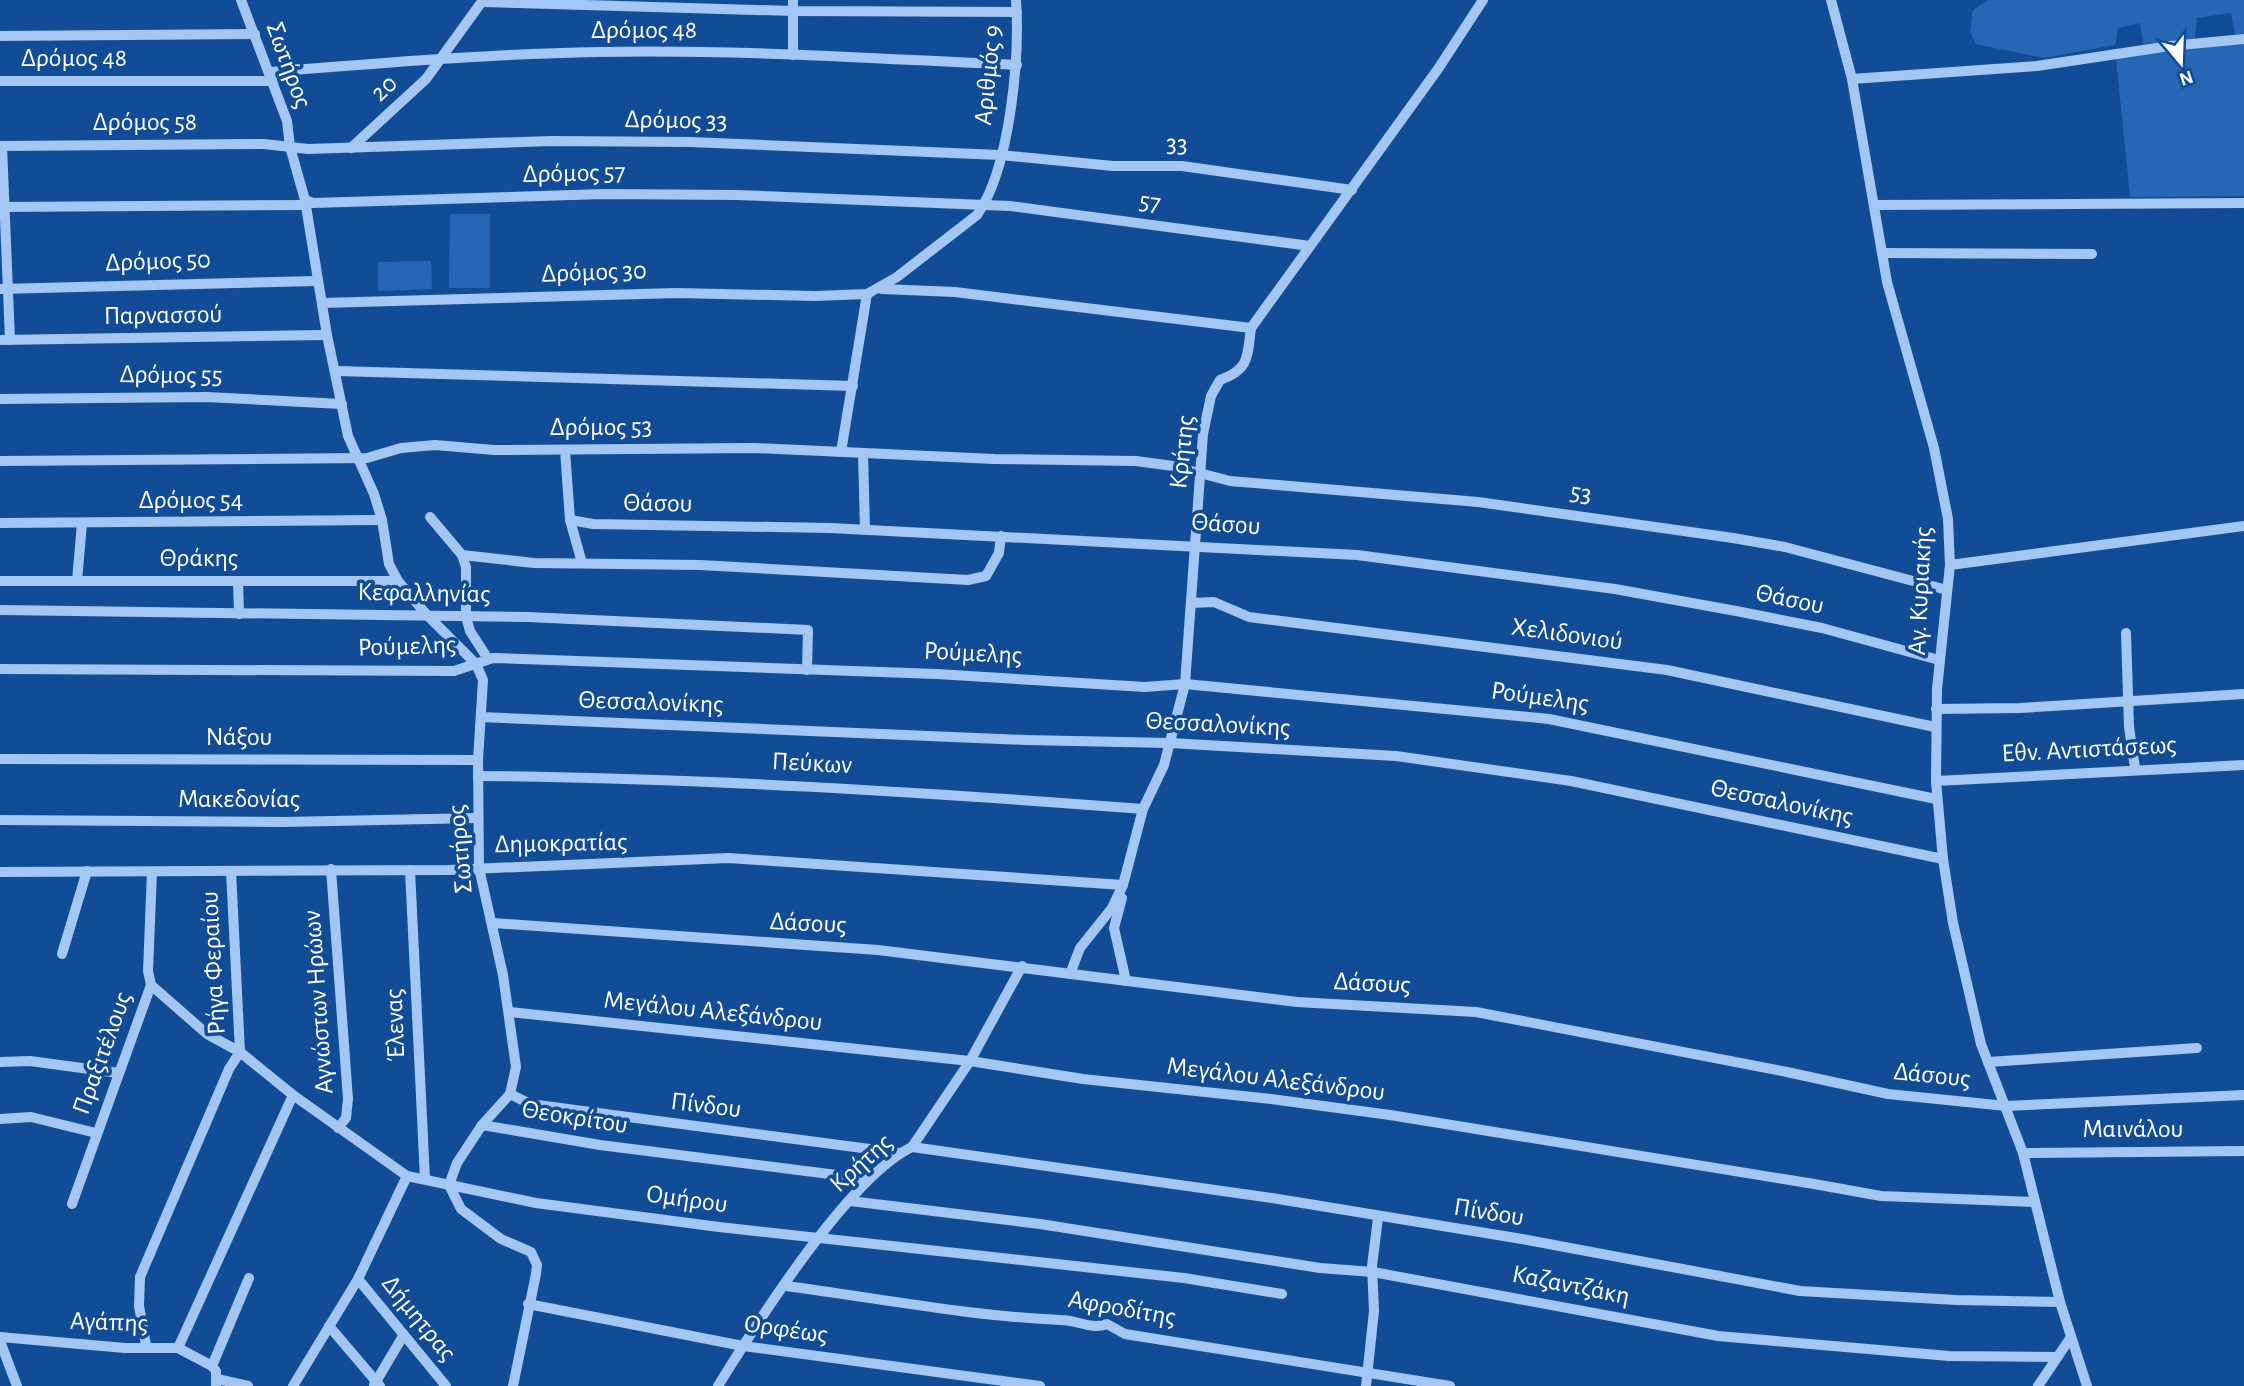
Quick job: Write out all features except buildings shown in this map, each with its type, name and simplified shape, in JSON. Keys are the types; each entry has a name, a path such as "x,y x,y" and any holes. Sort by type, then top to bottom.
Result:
{"street":[{"name":"Σωτήρος","path":"242,0 287,121 290,148 305,202 327,335 348,436 356,458"},
{"name":"Κρήτης","path":"1070,974 1080,948 1112,908 1123,885 1143,809 1164,765 1185,684 1203,434 1211,396 1220,380 1238,373 1246,362 1251,328 1352,190 1483,0"},
{"name":"Αγ. Κυριακής","path":"1831,0 1852,79 1897,326 1937,461 1948,519 1950,565 1936,709 1936,799 1942,859 1973,1017 2023,1153 2060,1302 2087,1386"},
{"path":"483,1 1017,6"},
{"name":"20","path":"351,148 405,101 444,57 483,1"},
{"path":"793,6 793,55"},
{"name":"Αριθμός 9","path":"984,206 1000,155 1017,65 1017,6"},
{"path":"0,36 255,34"},
{"path":"1852,79 2037,66 2171,46 2244,39"},
{"name":"Δρόμος 48","path":"0,81 272,77 444,57 600,51 793,55 1017,65"},
{"name":"Δρόμος 33","path":"351,148 552,141 676,142 1000,155"},
{"name":"Δρόμος 58","path":"1,146 264,144 290,148 351,148"},
{"path":"1,146 5,340"},
{"name":"33","path":"1000,155 1113,166 1182,166 1352,190"},
{"name":"Δρόμος 57","path":"1,207 424,202 604,194 984,206"},
{"path":"1875,205 2244,203"},
{"path":"841,452 871,292 908,269 977,215 984,206"},
{"name":"57","path":"984,206 1010,206 1310,246"},
{"path":"1882,253 2092,254"},
{"name":"Δρόμος 50","path":"3,288 317,281"},
{"name":"Δρόμος 30","path":"322,303 664,293 815,296 871,292 890,287 955,292 1251,328"},
{"name":"Παρνασσού","path":"5,340 327,335"},
{"path":"336,371 512,374 853,386"},
{"name":"Δρόμος 55","path":"0,399 206,397 342,404"},
{"name":"Δρόμος 53","path":"0,461 356,458 375,457 401,447 435,445 565,450 755,448 1136,461 1172,466 1202,476"},
{"path":"565,450 570,520 582,562"},
{"path":"863,453 865,530"},
{"path":"356,458 374,494 382,520 389,564 398,581 426,614 476,664"},
{"name":"53","path":"1202,476 1478,502 1733,538 1785,547 1863,571 1947,590"},
{"path":"430,517 462,555 466,567 466,617 470,631 488,659"},
{"name":"Δρόμος 54","path":"0,523 382,520"},
{"name":"Θάσου","path":"570,520 628,525 1001,536 1357,555 1615,589 1822,628 1939,660"},
{"path":"77,581 82,523"},
{"path":"1950,565 2244,526"},
{"path":"462,555 534,563 582,562 979,579 986,576 994,565 1001,536"},
{"name":"Θράκης","path":"0,580 398,581"},
{"path":"237,581 239,614"},
{"name":"Χελιδονιού","path":"1192,603 1214,602 1249,617 1667,670 1936,727"},
{"name":"Κεφαλληνίας","path":"0,610 426,614 628,620 807,630 807,670"},
{"path":"2126,633 2128,701 2135,768"},
{"name":"Ρούμελης","path":"0,669 454,671 488,659 937,674 1145,687 1185,684 1549,719 1936,799"},
{"name":"Σωτήρος","path":"476,664 483,680 478,760 479,868 493,923 510,1012 516,1067 510,1094"},
{"path":"1936,709 2244,694"},
{"name":"Θεσσαλονίκης","path":"481,717 1025,740 1170,743 1396,755 1558,779 1942,859"},
{"name":"Νάξου","path":"0,760 478,760"},
{"name":"Εθν. Αντιστάσεως","path":"1936,781 2135,768 2244,765"},
{"name":"Πεύκων","path":"478,776 642,778 872,788 1143,809"},
{"name":"Μακεδονίας","path":"0,820 284,822 478,818"},
{"name":"Δημοκρατίας","path":"0,872 410,870 729,858 1123,885"},
{"name":"Αγνώστων Ηρώων","path":"331,869 348,1099 345,1118 338,1128"},
{"name":"Έλενας","path":"410,870 425,1179"},
{"path":"62,954 87,871"},
{"name":"Ρήγα Φεραίου","path":"231,871 240,1052"},
{"name":"Πραξιτέλους","path":"72,1204 151,985 148,971 152,872"},
{"path":"1123,885 1114,928 1126,981"},
{"name":"Δάσους","path":"493,923 878,950 1297,1002 1476,1012 1888,1094 2006,1106 2244,1095"},
{"name":"Κρήτης","path":"718,1386 819,1238 869,1179 900,1153 912,1147 970,1061 1022,966"},
{"name":"Ομήρου","path":"151,985 207,1034 240,1052 293,1096 407,1176 536,1203 819,1238 1184,1278 1282,1294"},
{"name":"Μεγάλου Αλεξάνδρου","path":"510,1012 970,1061 1083,1079 1390,1115 1814,1184 1863,1195 2035,1202"},
{"path":"1988,1062 2197,1048"},
{"path":"146,1345 138,1296 140,1277 229,1069 240,1052"},
{"path":"0,1062 30,1062 119,1073"},
{"path":"510,1094 482,1125 457,1163 449,1185 461,1209 502,1239 531,1252 537,1265 513,1386"},
{"name":"Πίνδου","path":"510,1094 530,1104 900,1153"},
{"path":"178,1348 293,1096"},
{"path":"0,1119 31,1116 96,1133"},
{"name":"Θεοκρίτου","path":"482,1125 600,1145 869,1179"},
{"name":"Πίνδου","path":"912,1147 1134,1177 1522,1239 1800,1291 1956,1300 2060,1302"},
{"name":"Μαινάλου","path":"2023,1153 2244,1151"},
{"path":"293,1386 358,1279 407,1176"},
{"name":"Καζαντζάκη","path":"850,1201 1080,1231 1320,1268 1373,1272 1718,1336 1949,1356 2057,1357"},
{"path":"1366,1386 1374,1311 1373,1272 1378,1218"},
{"path":"248,1386 217,1383 212,1366 249,1278"},
{"name":"Δήμητρας","path":"358,1279 402,1336 446,1386"},
{"name":"Αφροδίτης","path":"786,1286 1093,1326 1107,1324 1125,1334 1450,1386"},
{"name":"Ορφέως","path":"528,1304 743,1346 1040,1386"},
{"path":"329,1326 377,1384 402,1336"},
{"path":"2038,1386 2071,1337"},
{"path":"0,1339 17,1386"},
{"name":"Αγάπης","path":"0,1339 125,1348 146,1345 178,1348 212,1366"}],"shaded area":[{"path":"1988,0 2244,0 2244,34 2235,35 2231,13 2197,18 2195,38 2143,44 2140,23 2118,28 2115,45 2044,58 1976,44 1970,32 1973,10"},
{"path":"2244,43 2244,196 2130,197 2116,58"},
{"path":"450,214 490,214 490,288 449,288"},
{"path":"431,261 432,289 378,291 378,262"}]}
